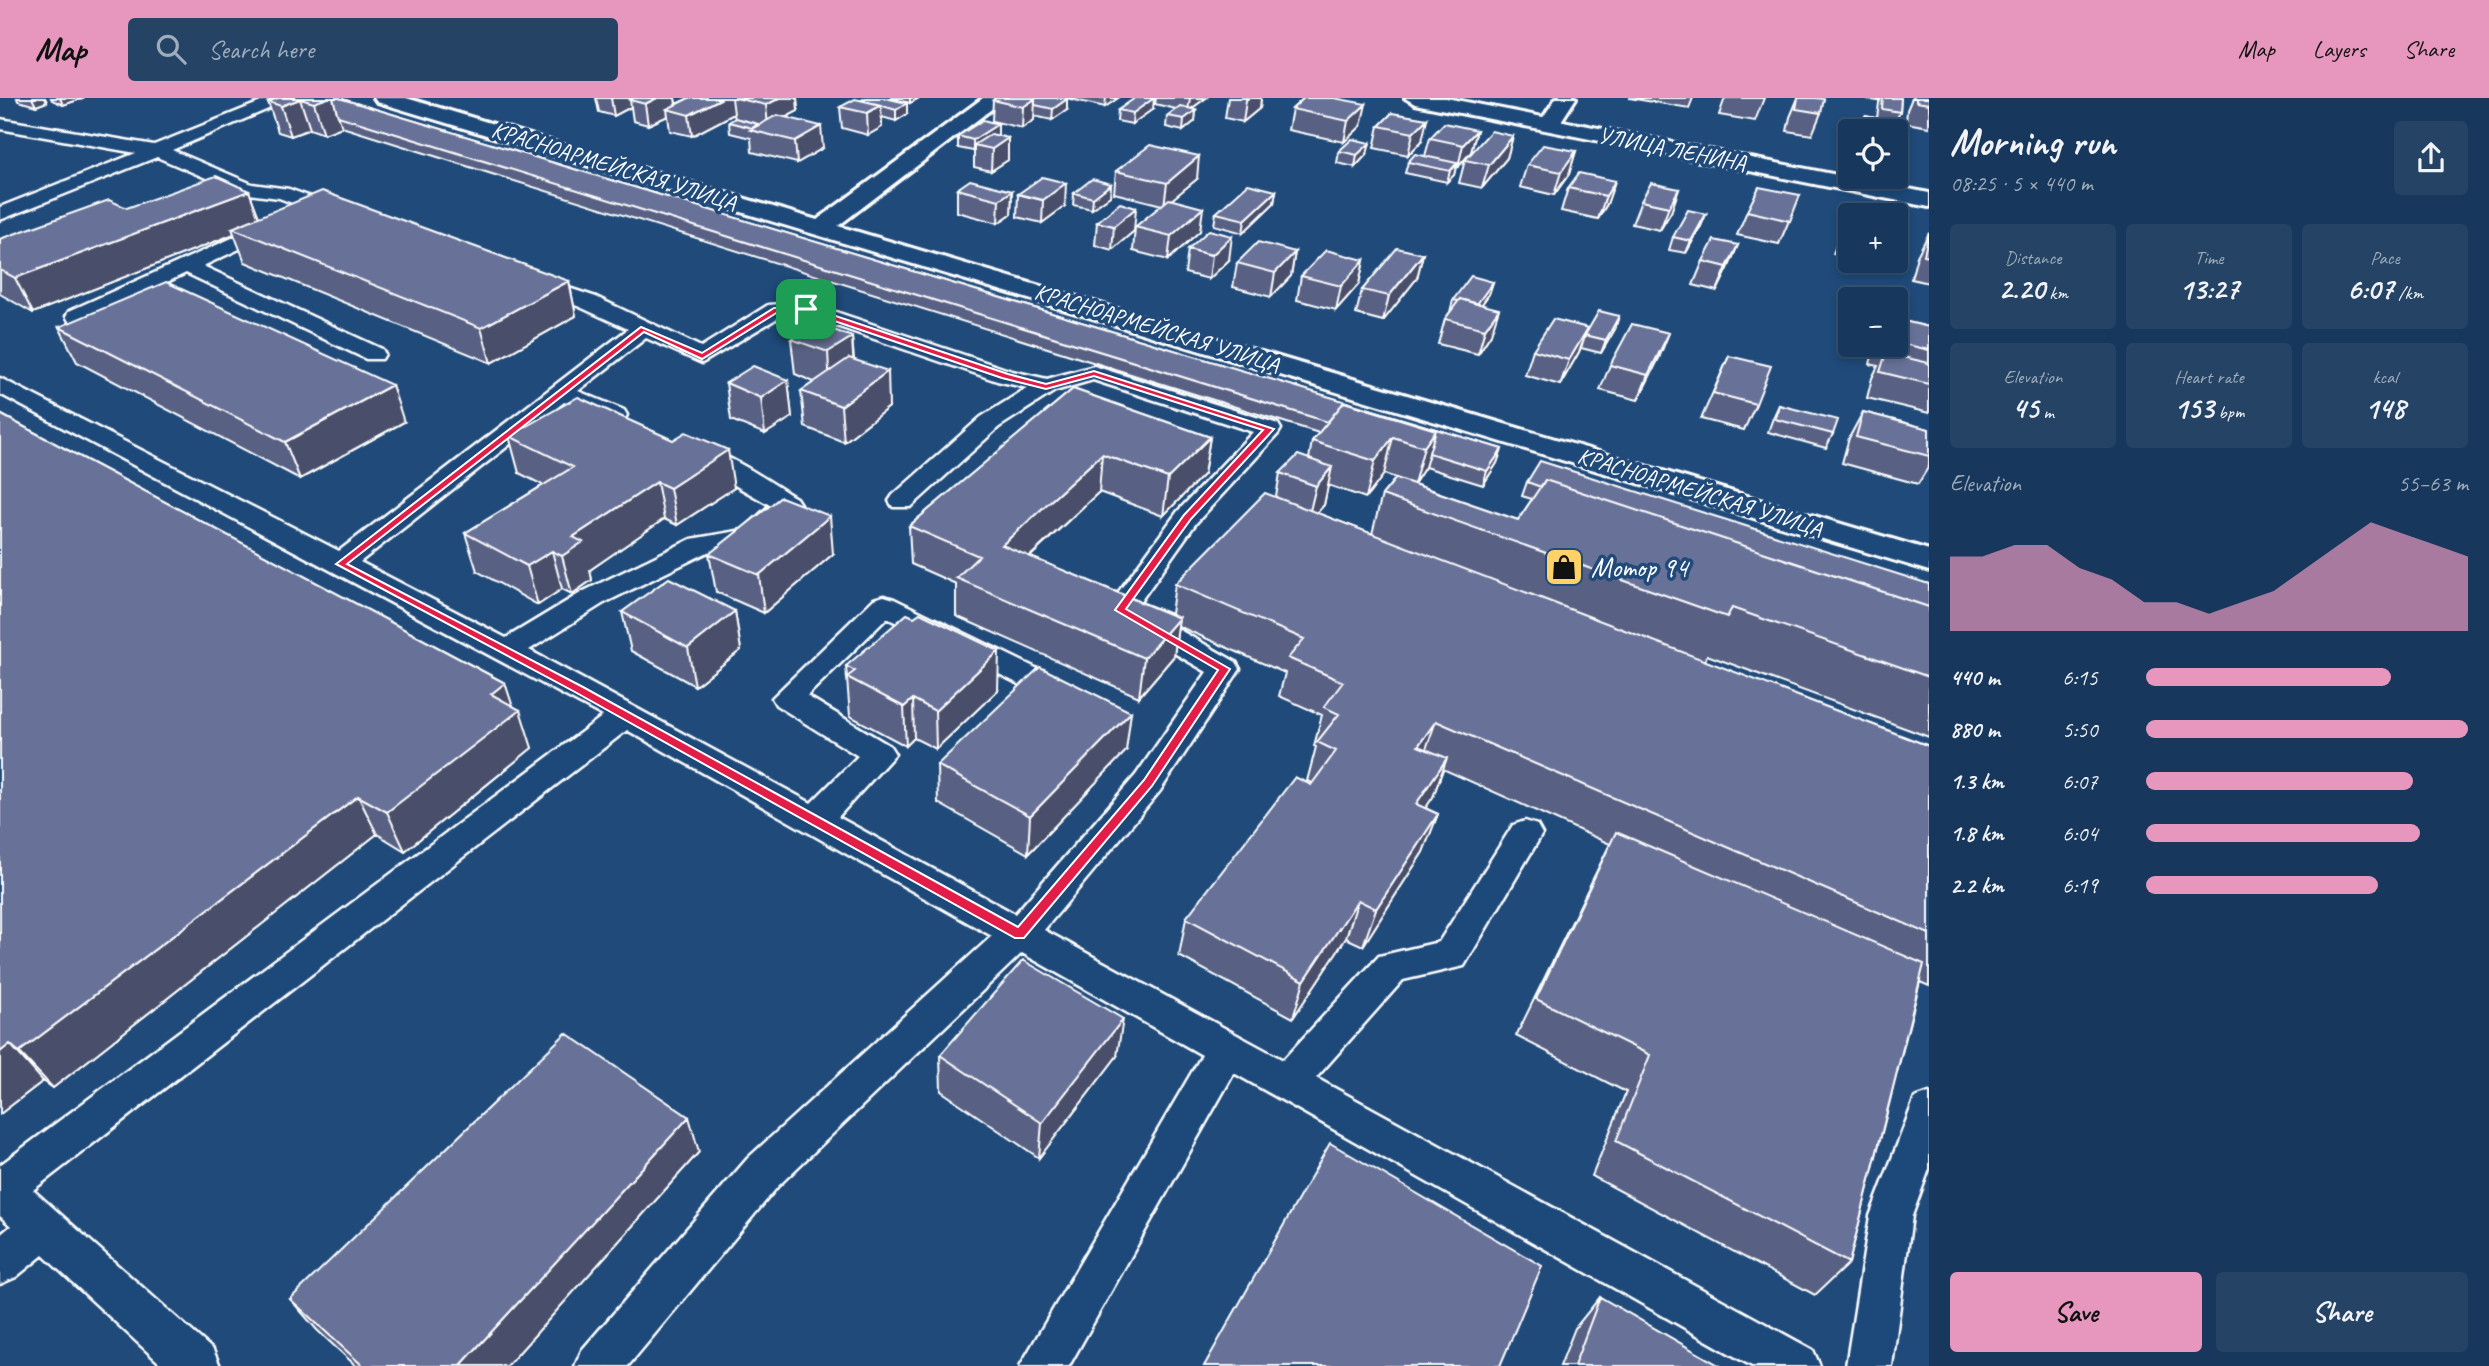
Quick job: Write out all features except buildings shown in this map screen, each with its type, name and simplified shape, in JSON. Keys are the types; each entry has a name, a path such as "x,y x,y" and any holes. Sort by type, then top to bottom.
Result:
{"street":[{"name":"КРАСНОАРМЕЙСКАЯ УЛИЦА","path":"384,98 1929,561"},
{"path":"821,228 996,98"},
{"name":"УЛИЦА ЛЕНИНА","path":"1415,98 1929,200"},
{"path":"1549,125 1566,98"}],"lane":[{"path":"0,214 286,98"},
{"path":"0,124 158,151 248,189 282,193 368,224"},
{"path":"77,316 316,205"},
{"path":"187,266 374,354"},
{"path":"510,274 588,302 702,356 776,310 806,309 1005,376 1046,386"},
{"path":"341,564 643,329"},
{"path":"598,1366 764,1171 1019,934 1148,783 1225,669 1120,610 1187,517 1269,429 1094,373 1046,386 990,422 902,501"},
{"path":"0,385 625,715 1797,1366"},
{"path":"560,393 636,424"},
{"path":"506,651 594,597 701,545 751,537 787,504 736,473 673,442"},
{"path":"815,820 879,754 787,698 884,605 1096,710"},
{"path":"197,1366 1,1189 625,715"},
{"path":"1287,1083 1392,967 1451,955 1525,834"},
{"path":"1043,1366 1227,1049"},
{"path":"1869,1366 1891,1216 1929,1111"}],"place":[{"name":"Мотор 94","path":"1564,567"}],"route":[{"path":"806,309 1005,376 1046,386 1094,373 1269,429 1187,517 1120,610 1225,669 1148,783 1019,934 579,689 341,564 643,329 702,356 776,310 806,309"}]}
